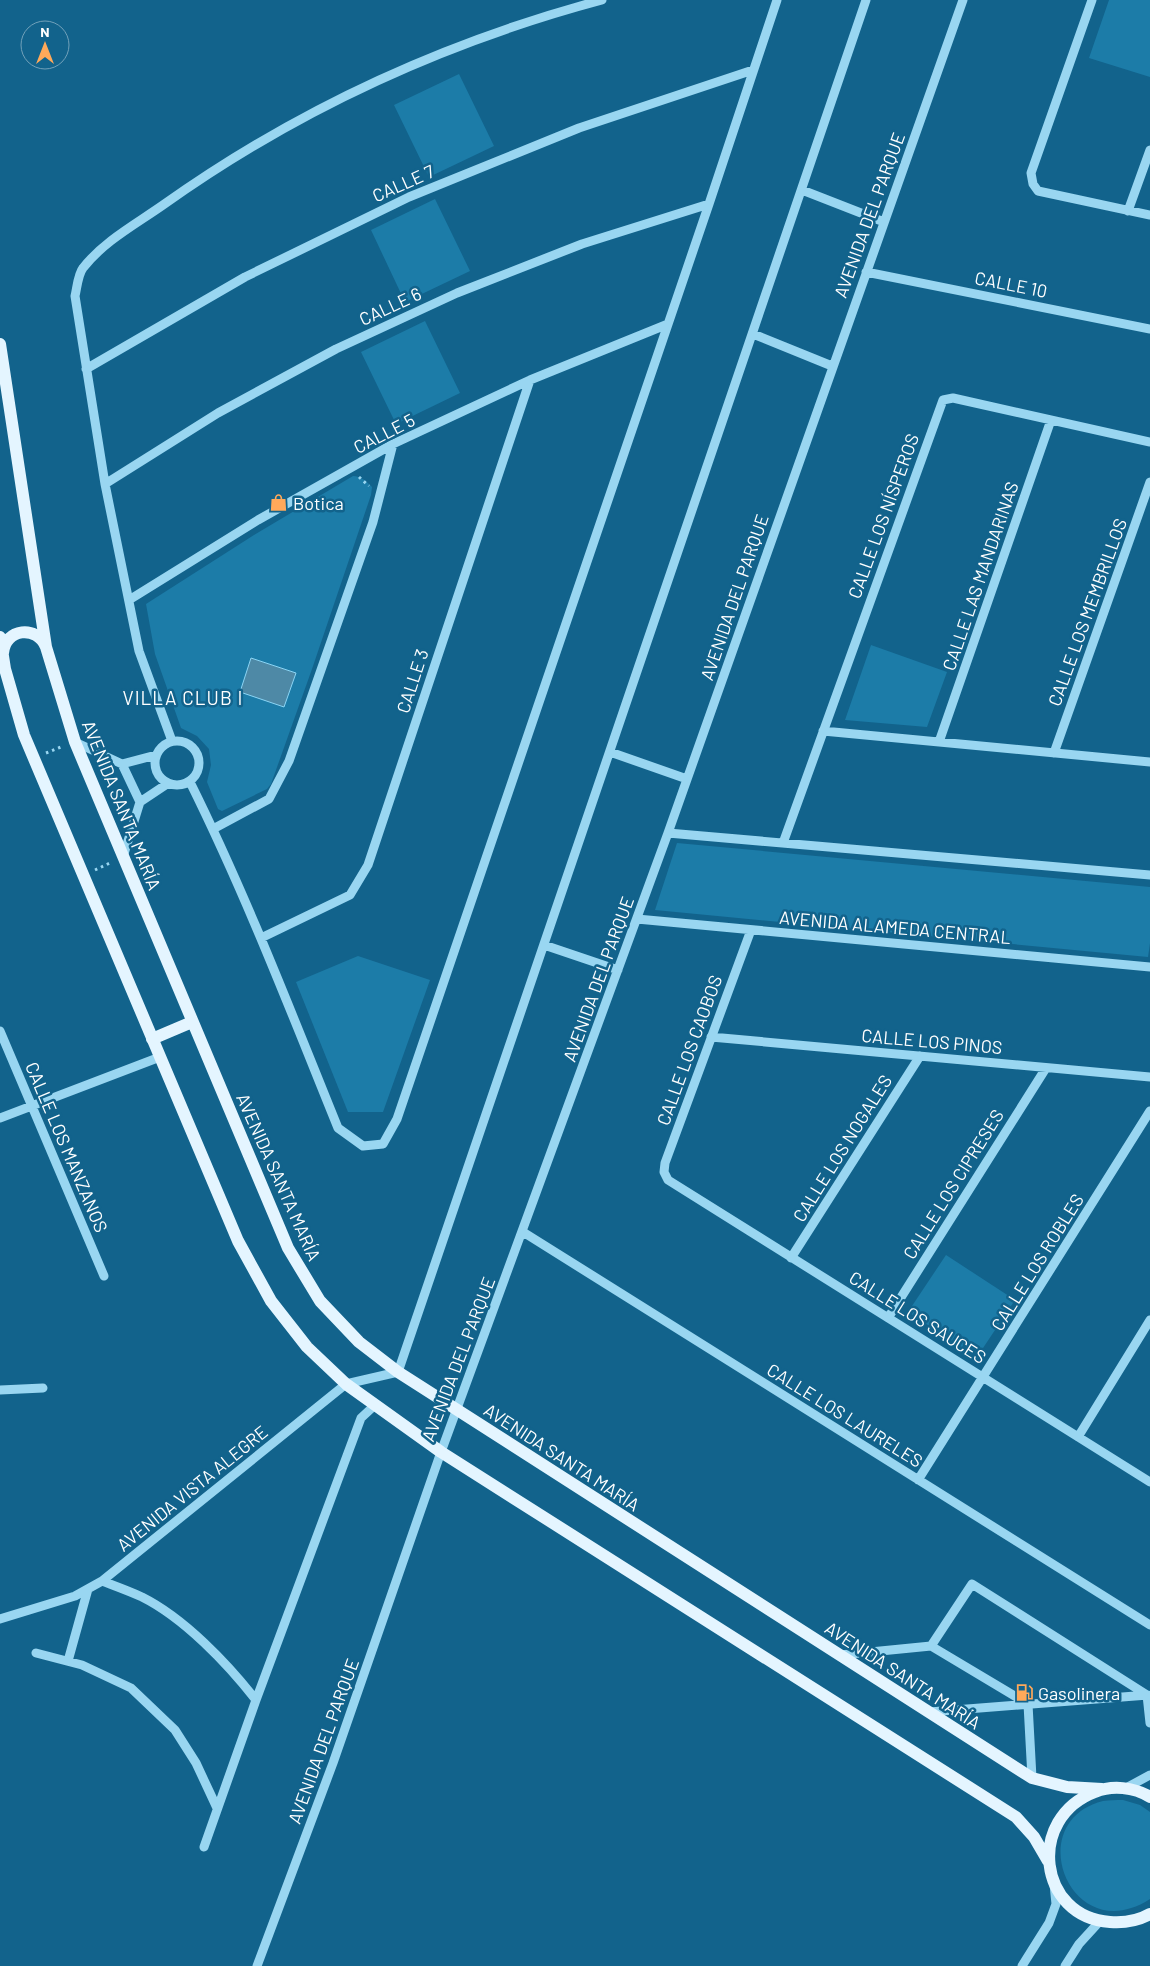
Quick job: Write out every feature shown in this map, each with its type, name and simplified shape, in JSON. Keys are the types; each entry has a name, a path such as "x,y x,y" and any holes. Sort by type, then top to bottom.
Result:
{"main road":[{"name":"AVENIDA SANTA MARÍA","path":"0,364 1,347"},
{"name":"AVENIDA SANTA MARÍA","path":"1,347 46,647 75,742 288,1248 320,1301 359,1342 398,1372 1032,1778 1067,1787 1126,1788"},
{"path":"3,654 6,642 22,632 40,637 46,647"},
{"path":"0,638 5,669 24,735 238,1241 271,1301 307,1347 346,1384 441,1452 1016,1817 1034,1837 1048,1861 1053,1881 1064,1900 1075,1909 1100,1921 1122,1923 1148,1917"},
{"path":"152,1039 192,1022"},
{"path":"1126,1788 1144,1793 1150,1797"},
{"path":"1048,1861 1049,1842 1056,1823 1068,1808 1083,1796 1102,1789"}],"street":[{"path":"172,741 139,651 105,484 75,296 81,269 103,247 205,175 314,112 427,58 545,15 602,0"},
{"path":"190,782 213,829 260,938 338,1128 363,1146 384,1144 397,1119 777,0"},
{"path":"398,1372 866,0"},
{"name":"AVENIDA DEL PARQUE","path":"257,1966 333,1763 441,1452 637,920 963,0"},
{"path":"1092,0 1031,172 1033,184 1038,191 1150,215"},
{"name":"CALLE 7","path":"86,369 245,277 409,197 579,128 753,70"},
{"path":"1128,211 1150,150"},
{"path":"802,190 884,222"},
{"name":"CALLE 6","path":"105,484 218,413 344,345 457,293 582,244 709,204"},
{"name":"CALLE 10","path":"866,272 1150,329"},
{"name":"CALLE 5","path":"129,600 258,520 393,444 530,380 668,324"},
{"path":"753,334 832,366"},
{"name":"CALLE 3","path":"260,938 350,895 368,865 530,380"},
{"name":"CALLE LOS NÍSPEROS","path":"783,843 943,400 953,398 1150,442"},
{"name":"CALLE LAS MANDARINAS","path":"940,742 1051,420"},
{"path":"213,829 269,800 290,761 374,522 393,444"},
{"name":"CALLE LOS MEMBRILLOS","path":"1054,753 1150,482"},
{"path":"823,731 1150,762"},
{"path":"172,741 186,743 196,751 200,765 190,782 175,786 167,784 158,775 155,762 156,755 160,749 172,741"},
{"path":"75,742 122,764 140,802"},
{"path":"610,752 687,779"},
{"path":"122,764 156,755"},
{"path":"123,857 140,802 167,784"},
{"path":"668,833 1150,875"},
{"name":"AVENIDA ALAMEDA CENTRAL","path":"637,920 1150,967"},
{"name":"CALLE LOS CAOBOS","path":"668,1180 664,1172 665,1163 751,930"},
{"path":"544,945 618,970"},
{"name":"CALLE LOS MANZANOS","path":"0,1031 104,1276"},
{"name":"CALLE LOS PINOS","path":"711,1037 1150,1077"},
{"name":"CALLE LOS NOGALES","path":"792,1258 920,1056"},
{"path":"0,1118 160,1057"},
{"name":"CALLE LOS CIPRESES","path":"888,1318 1046,1068"},
{"name":"CALLE LOS ROBLES","path":"918,1480 984,1378 1150,1111"},
{"name":"CALLE LOS SAUCES","path":"668,1180 1150,1482"},
{"name":"CALLE LOS LAURELES","path":"523,1232 1150,1625"},
{"path":"1078,1437 1150,1320"},
{"name":"AVENIDA VISTA ALEGRE","path":"0,1619 75,1596 102,1581 346,1384 398,1372"},
{"path":"0,1390 43,1388"},
{"path":"204,1847 256,1700 361,1418 375,1405"},
{"path":"102,1581 143,1597 181,1623 234,1673 256,1700"},
{"path":"931,1646 972,1584 1148,1695"},
{"path":"68,1661 88,1589"},
{"path":"839,1655 931,1646 1028,1704"},
{"path":"36,1653 82,1665 131,1688 175,1730 196,1763 217,1808"},
{"path":"928,1712 1148,1695"},
{"path":"1148,1695 1150,1723"},
{"path":"1028,1704 1032,1778"},
{"path":"1126,1788 1150,1775"},
{"path":"1022,1966 1048,1923 1056,1904 1053,1881"},
{"path":"1065,1966 1080,1944 1100,1921"}],"path":[{"path":"351,477 361,478 370,487"},
{"path":"34,758 75,742"},
{"path":"84,876 123,857"}],"shaded area":[{"path":"1109,0 1150,0 1150,77 1089,58"},
{"path":"459,74 494,146 429,177 394,105"},
{"path":"435,199 470,271 405,302 371,230"},
{"path":"425,321 460,393 396,424 361,352"},
{"path":"353,476 361,478 372,487 371,495 271,784 267,789 222,811 218,809 207,782 211,765 209,749 197,736 181,728 155,654 146,604 254,535"},
{"path":"871,645 947,672 927,727 845,720"},
{"path":"251,658 296,673 284,707 240,692"},
{"path":"677,843 1150,887 1150,943 1148,957 655,910"},
{"path":"358,956 430,980 383,1112 348,1112 296,982"},
{"path":"946,1255 1015,1300 977,1357 908,1312"},
{"path":"1123,1800 1140,1805 1150,1812 1150,1899 1122,1910 1098,1908 1079,1896 1066,1877 1061,1855 1064,1832 1078,1813 1103,1801"}],"place":[{"name":"Botica","path":"279,503"},
{"name":"Gasolinera","path":"1024,1693"}],"district":[{"name":"VILLA CLUB I","path":"183,697"}]}
